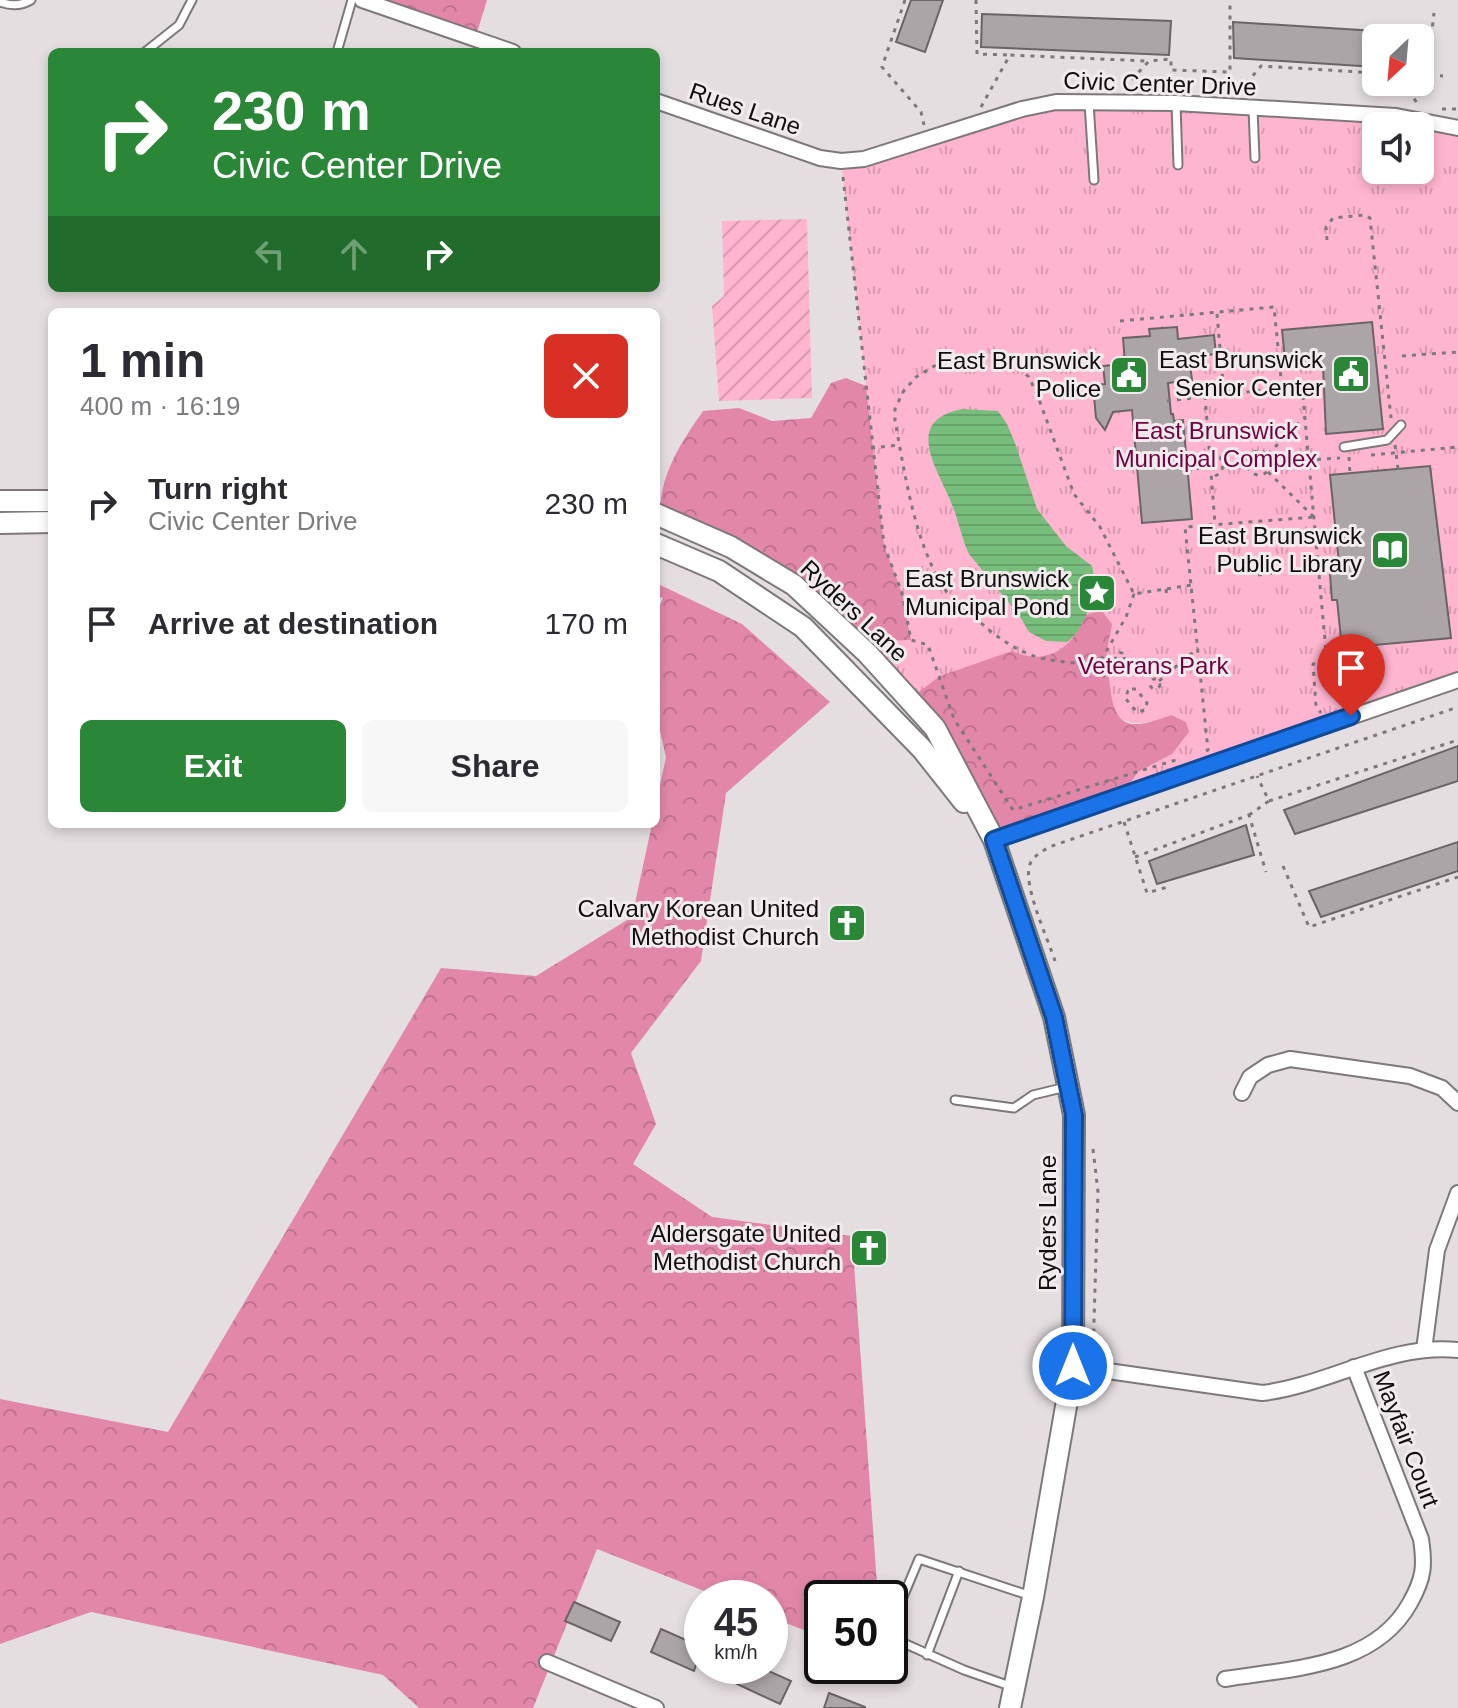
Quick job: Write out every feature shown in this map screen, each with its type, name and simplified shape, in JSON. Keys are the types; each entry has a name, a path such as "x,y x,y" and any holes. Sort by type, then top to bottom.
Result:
{"main road":[{"path":"0,501 48,501"},
{"name":"Ryders Lane","path":"660,516 731,547 794,585 867,653 935,728 994,840 1054,1017 1074,1115 1073,1366 1033,1597 1010,1708"},
{"path":"0,523 48,522"},
{"name":"Ryders Lane","path":"660,546 719,571 803,627 922,749 994,840"}],"street":[{"path":"362,0 501,48"},
{"name":"Rues Lane","path":"660,102 820,158"},
{"name":"Civic Center Drive","path":"820,158 841,161 864,159 1022,109 1056,102 1176,103 1396,116 1458,128"},
{"path":"994,840 1458,680"},
{"path":"1242,1093 1250,1077 1268,1065 1290,1059 1410,1076 1442,1088 1458,1103"},
{"path":"1424,1350 1437,1250 1458,1193"},
{"path":"1073,1366 1262,1393 1288,1390 1413,1350 1458,1350"},
{"name":"Mayfair Court","path":"1225,1679 1339,1660 1368,1647 1391,1630 1419,1586 1425,1564 1421,1539 1354,1367"},
{"path":"547,1662 656,1708"}],"lane":[{"path":"0,2 9,5 31,0"},
{"path":"150,48 179,25 192,0"},
{"path":"338,48 352,0"},
{"path":"1089,101 1094,180"},
{"path":"1176,103 1178,165"},
{"path":"1253,109 1255,158"},
{"path":"1344,447 1387,440 1396,426"},
{"path":"955,1100 1014,1108 1033,1095 1068,1086"},
{"path":"908,1585 919,1559 1033,1597"},
{"path":"927,1655 959,1571"},
{"path":"908,1646 1014,1687"}],"path":[{"path":"905,0 882,67 921,112 925,129"},
{"path":"976,0 977,54 1149,61 1171,59 1171,70 1230,72 1230,0"},
{"path":"1433,24 1434,13"},
{"path":"993,105 979,111 1010,55"},
{"path":"1118,94 1149,61"},
{"path":"1234,98 1261,66 1362,72"},
{"path":"1434,76 1443,76"},
{"path":"1412,96 1419,107 1428,108"},
{"path":"1438,108 1458,109"},
{"path":"841,161 884,545 902,593 911,640 928,645 954,719 1013,810 1180,759"},
{"path":"1327,240 1326,227 1333,218 1365,215 1370,218 1396,426"},
{"path":"1120,321 1274,307 1282,388"},
{"path":"1217,313 1224,394"},
{"path":"1402,356 1458,352"},
{"path":"992,358 1005,359 1029,377 1074,494 1100,527 1134,594 1107,653 1098,661 1071,662 1041,658 1003,641 950,596 923,547 899,445 895,409 903,392 916,377 950,361 992,358"},
{"path":"1167,401 1324,383"},
{"path":"1302,386 1327,663 1313,664 1313,691 1325,726"},
{"path":"1205,396 1215,524"},
{"path":"1268,454 1304,418"},
{"path":"871,448 899,445"},
{"path":"1395,445 1398,469"},
{"path":"1307,460 1458,447"},
{"path":"1260,450 1268,454 1271,461 1268,471 1255,474 1248,470 1246,463 1252,452 1260,450"},
{"path":"1208,454 1220,457 1223,467 1219,476 1211,478"},
{"path":"1349,457 1350,474"},
{"path":"1223,467 1246,463"},
{"path":"1187,470 1209,467"},
{"path":"1268,471 1314,517"},
{"path":"1194,754 1208,750 1185,527 1314,517"},
{"path":"1318,568 1339,565"},
{"path":"1258,575 1282,572"},
{"path":"1134,594 1191,585"},
{"path":"1166,589 1167,597"},
{"path":"1159,681 1198,648"},
{"path":"1132,689 1136,689 1147,703 1145,710 1137,712 1125,698 1132,689"},
{"path":"1058,973 1028,879 1030,865 1036,855 1049,847 1458,707"},
{"path":"1135,857 1249,815 1269,801 1458,740"},
{"path":"1257,776 1269,801"},
{"path":"1249,815 1266,872"},
{"path":"1124,822 1147,893 1168,887"},
{"path":"1283,866 1309,927 1458,877"},
{"path":"1092,1148 1098,1192 1093,1356"}],"green space":[{"path":"362,0 487,0 475,39"},
{"name":"East Brunswick Municipal Complex","path":"1176,103 1362,119 1362,184 1434,184 1434,126 1458,128 1458,680 1121,796 1138,772 1172,754 1171,715 1139,723 1124,720 1041,658 1028,659 909,699 846,633 879,641 911,639 902,593 884,545 841,161 1022,109"},
{"path":"807,219 812,398 719,401 712,306 724,296 722,221"},
{"path":"846,378 866,386 884,545 902,593 911,640 879,641 846,633 794,585 660,515 663,486 668,473 679,448 703,411 739,408 772,421 811,418 831,383"},
{"path":"660,585 742,624 830,702 726,793 701,961 631,1053 656,1124 633,1164 712,1217 852,1236 877,1580 804,1580 804,1630 788,1624 788,1580 684,1580 684,1583 597,1549 533,1708 419,1708 383,1675 91,1612 0,1644 0,1399 168,1432 441,968 536,976 632,917 651,828 660,828 660,785 666,757 660,731 660,605 663,598 660,597"},
{"path":"1102,611 1112,624 1107,663 1112,701 1121,719 1136,724 1171,715 1186,722 1189,732 1172,754 1138,772 1121,796 994,840 909,699 940,676 1012,651 1036,657 1057,652 1073,638 1084,615"}],"shaded area":[{"name":"East Brunswick Municipal Pond","path":"962,409 998,411 1015,443 1037,509 1066,546 1092,566 1089,607 1080,628 1067,642 1046,641 1029,632 1019,615 969,554 964,543 929,449 933,424 944,415"}],"building":[{"path":"911,0 943,0 925,52 896,42"},
{"path":"982,14 1171,21 1169,55 981,47"},
{"path":"1233,22 1362,30 1362,66 1234,58"},
{"name":"East Brunswick Senior Center","path":"1372,322 1383,429 1326,434 1323,366 1286,369 1282,330"},
{"path":"1177,327 1178,339 1214,335 1216,354 1189,357 1192,380 1168,383 1171,414 1174,421 1183,420 1192,519 1142,523 1132,410 1113,412 1105,430 1096,418 1093,385 1105,384 1103,366 1125,364 1123,338 1150,336 1149,329"},
{"name":"East Brunswick Public Library","path":"1430,466 1451,638 1342,648 1337,600 1332,600 1330,574 1340,573 1330,475"},
{"path":"1458,746 1458,781 1295,834 1284,810"},
{"path":"1246,825 1254,855 1157,884 1149,861"},
{"path":"1458,842 1458,871 1321,917 1309,891"},
{"path":"574,1602 620,1622 611,1641 565,1621"},
{"path":"661,1629 684,1639 684,1667 651,1652"},
{"path":"788,1680 791,1681 780,1704 737,1684 788,1684"},
{"path":"829,1693 865,1707 865,1708 824,1708"}],"place":[{"name":"East Brunswick Senior Center","path":"1351,374"},
{"name":"East Brunswick Police","path":"1129,375"},
{"name":"East Brunswick Public Library","path":"1390,550"},
{"name":"East Brunswick Municipal Pond","path":"1097,593"},
{"name":"Calvary Korean United Methodist Church","path":"847,923"},
{"name":"Aldersgate United Methodist Church","path":"869,1248"}],"route":[{"path":"1073,1366 1074,1115 1054,1017 994,840 1351,716"}],"park label":[{"name":"Veterans Park","path":"1153,666"}]}
